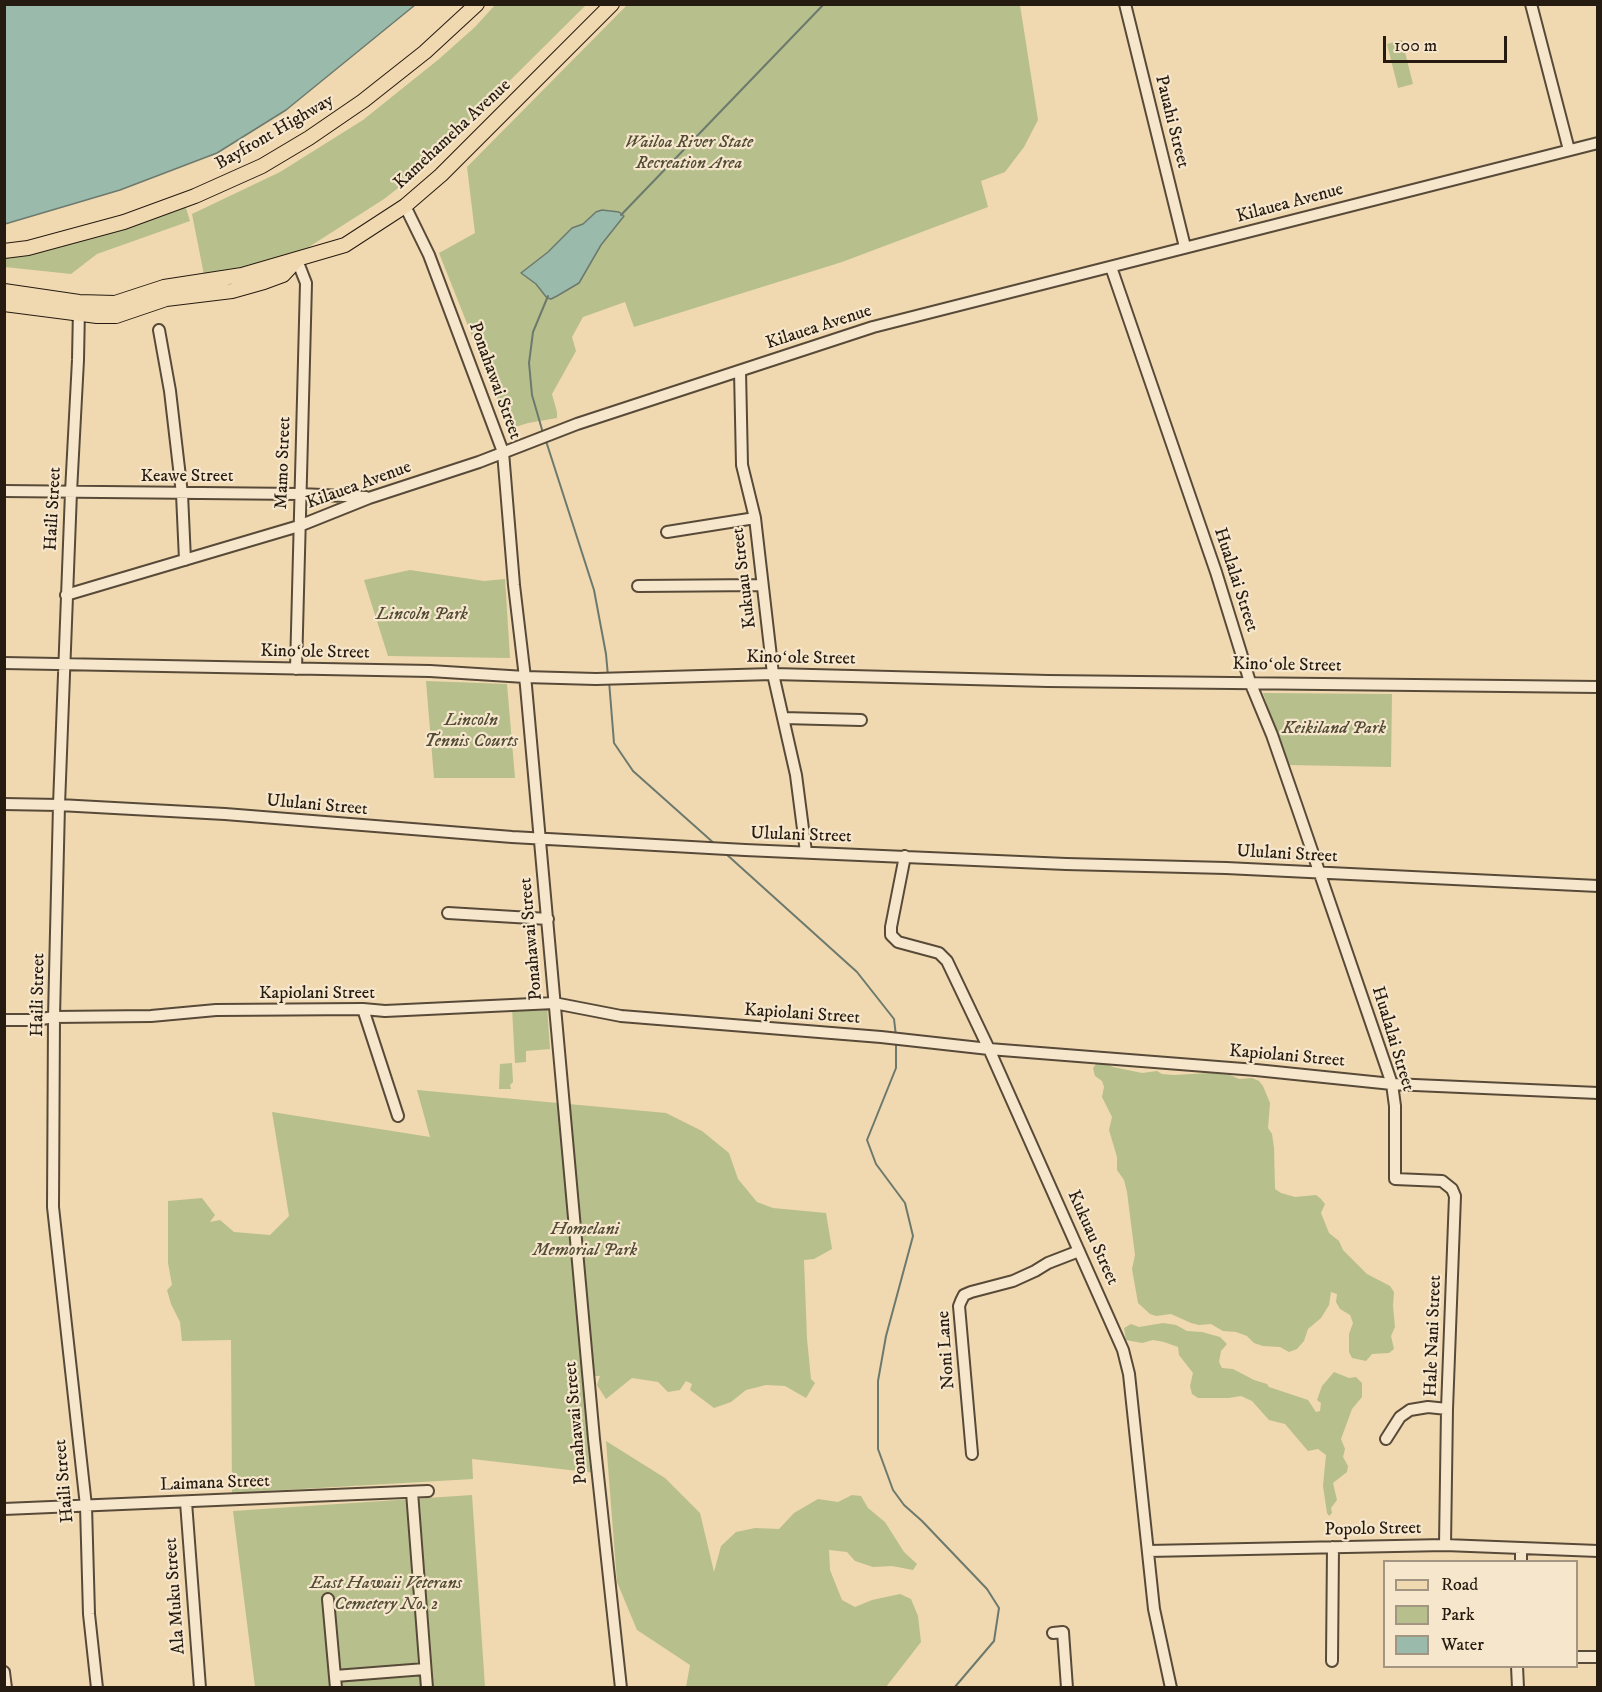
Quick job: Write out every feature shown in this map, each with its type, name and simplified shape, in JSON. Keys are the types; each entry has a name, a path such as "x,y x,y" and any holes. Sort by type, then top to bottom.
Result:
{"main road":[{"name":"Bayfront Highway","path":"4,250 28,248 124,222 231,181 262,165 309,138 363,101 425,52 477,4"},
{"name":"Kamehameha Avenue","path":"4,304 79,307 115,303 164,287 242,275 345,245 405,206 441,175 612,4"},
{"name":"Kamehameha Avenue","path":"4,291 79,307"}],"street":[{"name":"Pauahi Street","path":"1125,4 1185,247"},
{"path":"1531,4 1569,150"},
{"name":"Kilauea Avenue","path":"66,595 299,526 369,498 479,462 577,424 886,323 1598,143"},
{"name":"Ponahawai Street","path":"405,206 429,255 503,452 581,1273 594,1439 621,1688"},
{"name":"Mamo Street","path":"296,669 306,283 297,260"},
{"name":"Hualalai Street","path":"1111,267 1216,572 1250,682 1272,735 1321,873 1392,1084 1395,1106 1395,1179"},
{"name":"Haili Street","path":"79,307 59,805 54,1017 53,1207 86,1506 89,1614 97,1688"},
{"path":"159,330 170,391 182,494 185,560"},
{"name":"Kukuau Street","path":"740,371 742,465 755,518 773,674 796,775 806,852"},
{"name":"Keawe Street","path":"4,491 300,494 369,498"},
{"path":"667,532 755,518"},
{"path":"638,586 762,585"},
{"name":"Kinoʻole Street","path":"4,663 430,671 596,679 773,674 1054,681 1598,687"},
{"path":"783,718 861,720"},
{"name":"Ululani Street","path":"4,804 225,814 539,838 745,850 1598,886"},
{"name":"Kukuau Street","path":"904,856 891,935 898,942 935,952 945,958 989,1049 1123,1350 1130,1374 1154,1609 1171,1688"},
{"path":"448,913 548,919"},
{"name":"Kapiolani Street","path":"4,1020 151,1016 216,1010 363,1009 385,1011 554,1003 621,1016 881,1037 989,1049 1245,1069 1392,1084 1598,1094"},
{"path":"363,1009 398,1116"},
{"name":"Hale Nani Street","path":"1395,1179 1442,1181 1452,1189 1455,1196 1447,1409 1445,1545"},
{"name":"Noni Lane","path":"972,1454 959,1306 964,1295 1013,1281 1048,1263 1079,1251"},
{"path":"1386,1439 1400,1417 1410,1410 1428,1407 1447,1409"},
{"name":"Laimana Street","path":"4,1509 428,1491"},
{"path":"412,1492 427,1688"},
{"name":"Ala Muku Street","path":"186,1502 200,1688"},
{"name":"Popolo Street","path":"1148,1551 1445,1545 1598,1551"},
{"path":"1332,1661 1333,1547"},
{"path":"1521,1549 1521,1560"},
{"path":"328,1599 336,1682 425,1669"},
{"path":"1053,1633 1063,1632 1067,1688"},
{"path":"1578,1657 1598,1657"},
{"path":"1517,1668 1518,1688"},
{"path":"4,1672 6,1688"}],"green space":[{"path":"495,5 586,5 411,178 384,199 301,252 205,280 192,214 280,172 363,120 439,59 475,27"},
{"name":"Wailoa River State Recreation Area","path":"627,5 1020,5 1038,120 1024,147 1005,172 981,181 988,207 842,262 634,327 625,302 583,317 572,337 576,351 552,394 557,418 509,429 439,253 475,233 467,167"},
{"path":"1402,40 1413,84 1398,88 1387,44"},
{"path":"185,205 190,221 97,254 71,274 5,267 5,256"},
{"name":"Lincoln Park","path":"410,570 484,581 505,579 510,658 388,656 364,580"},
{"name":"Lincoln Tennis Courts","path":"426,681 507,684 515,778 434,778"},
{"name":"Keikiland Park","path":"1263,693 1392,694 1391,767 1288,765"},
{"path":"547,1006 550,1049 526,1051 526,1062 515,1063 512,1008"},
{"path":"1103,1062 1113,1067 1142,1073 1157,1071 1174,1075 1209,1073 1230,1075 1239,1079 1252,1078 1259,1081 1270,1103 1268,1128 1272,1134 1274,1148 1275,1189 1295,1197 1316,1195 1321,1199 1325,1204 1321,1213 1329,1233 1339,1241 1343,1250 1367,1274 1390,1286 1394,1292 1395,1327 1391,1336 1394,1349 1389,1353 1372,1354 1366,1361 1352,1358 1349,1352 1349,1334 1353,1323 1350,1315 1340,1309 1336,1302 1337,1294 1331,1292 1329,1305 1321,1318 1308,1329 1304,1341 1297,1349 1289,1352 1280,1347 1254,1343 1247,1336 1223,1331 1211,1324 1191,1323 1171,1314 1156,1316 1150,1314 1138,1303 1132,1269 1135,1255 1127,1192 1124,1180 1117,1170 1117,1157 1109,1130 1112,1117 1102,1097 1104,1087 1102,1081 1095,1076 1093,1068 1097,1063"},
{"path":"512,1063 511,1089 499,1089 500,1064"},
{"name":"Homelani Memorial Park","path":"417,1090 666,1113 702,1131 729,1153 738,1179 757,1202 773,1208 826,1213 832,1249 814,1259 804,1260 807,1339 811,1379 815,1383 806,1398 785,1386 766,1385 746,1390 731,1402 714,1408 690,1390 692,1384 686,1381 680,1390 668,1392 658,1382 632,1378 606,1399 597,1385 600,1376 584,1376 596,1473 472,1459 473,1479 232,1493 231,1340 182,1341 180,1322 167,1290 172,1285 168,1263 168,1201 202,1198 215,1215 210,1222 220,1220 234,1232 270,1235 289,1216 272,1112 430,1137"},
{"path":"1163,1323 1176,1325 1187,1331 1220,1337 1227,1344 1221,1351 1219,1362 1222,1368 1233,1369 1269,1387 1308,1400 1316,1412 1320,1411 1321,1403 1317,1400 1322,1386 1334,1372 1349,1378 1356,1377 1362,1383 1362,1397 1352,1409 1341,1439 1345,1449 1343,1457 1348,1466 1347,1472 1333,1483 1337,1500 1329,1516 1323,1486 1326,1455 1318,1449 1308,1451 1285,1424 1269,1420 1252,1401 1241,1396 1198,1398 1192,1394 1190,1386 1193,1373 1179,1355 1178,1347 1153,1340 1142,1343 1126,1340 1124,1328 1131,1324 1139,1327"},
{"path":"606,1441 665,1478 700,1513 714,1572 721,1546 736,1532 755,1528 779,1529 794,1513 818,1499 838,1502 852,1495 861,1496 868,1508 885,1522 904,1552 917,1564 913,1570 892,1566 873,1567 855,1561 847,1552 829,1550 830,1570 842,1600 855,1607 872,1600 900,1594 911,1599 918,1616 921,1642 886,1687 686,1687 690,1665 637,1630 617,1582"},
{"name":"East Hawaii Veterans Cemetery No. 2","path":"472,1495 485,1687 255,1687 233,1511"}],"water":[{"path":"5,4 415,5 286,110 217,153 120,190 5,224"},
{"path":"602,210 619,212 624,216 601,245 579,283 551,299 547,298 536,284 521,273 548,252 572,228 583,224 596,212"}],"waterway":[{"path":"621,215 824,4"},
{"path":"543,433 532,395 529,363 533,332 548,296"},
{"path":"546,441 594,590 608,676"},
{"path":"609,681 614,743 633,771 716,845"},
{"path":"725,853 857,972 894,1019 896,1036"},
{"path":"896,1042 896,1068 867,1140 876,1164 905,1203 913,1236 886,1336 878,1381 878,1449 893,1490 904,1505 987,1589 999,1608 994,1641 954,1688"}]}
